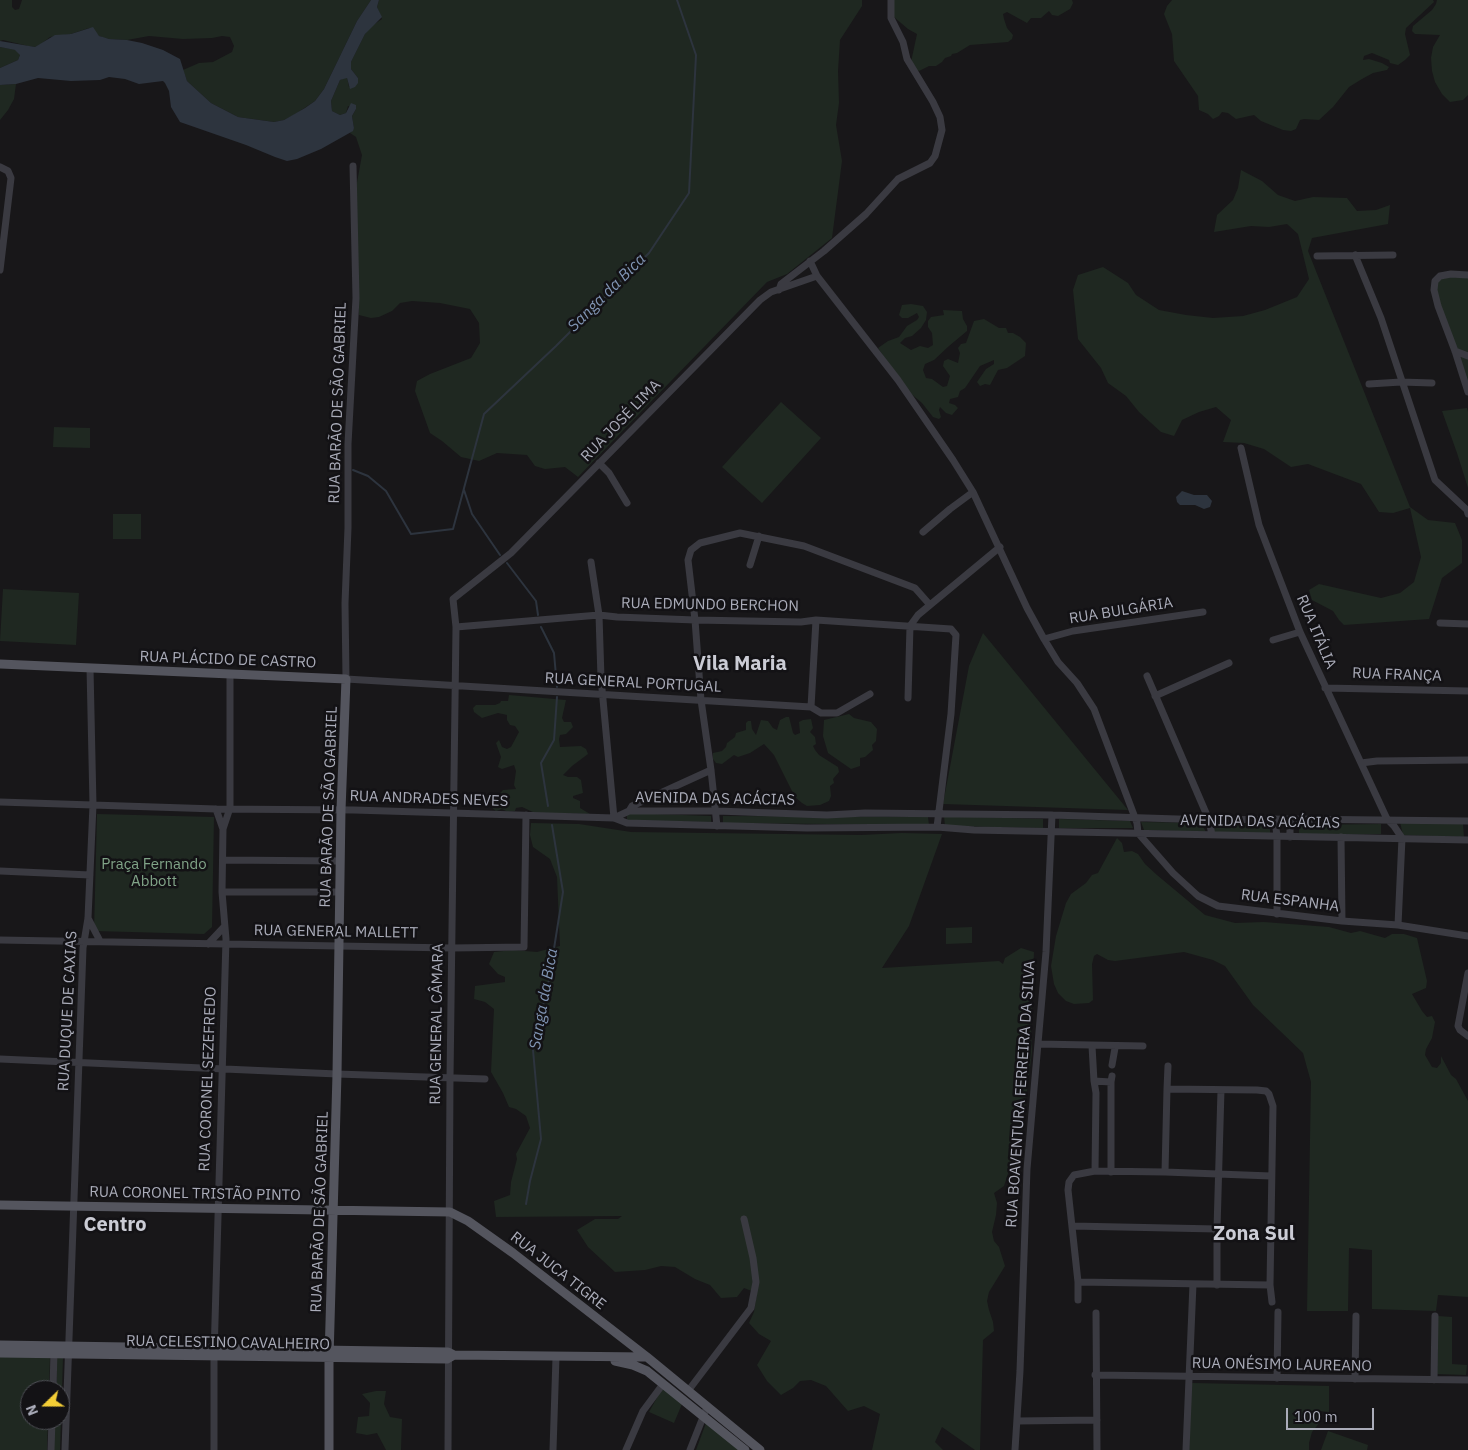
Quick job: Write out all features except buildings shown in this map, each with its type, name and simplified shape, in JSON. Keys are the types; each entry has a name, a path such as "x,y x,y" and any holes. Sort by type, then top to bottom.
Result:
{"main road":[{"name":"RUA PLÁCIDO DE CASTRO","path":"0,664 346,679"},
{"name":"RUA BARÃO DE SÃO GABRIEL","path":"329,1450 329,1354 337,1074 341,810 346,679"},
{"name":"RUA CORONEL TRISTÃO PINTO","path":"0,1205 450,1212"},
{"name":"RUA JUCA TIGRE","path":"450,1212 468,1221 512,1253 647,1357 688,1391 705,1411"},
{"name":"RUA CELESTINO CAVALHEIRO","path":"0,1345 54,1350"},
{"name":"RUA CELESTINO CAVALHEIRO","path":"0,1353 68,1350 598,1358 647,1357"},
{"name":"RUA CELESTINO CAVALHEIRO","path":"598,1358 633,1365 647,1371 663,1384 705,1411"},
{"path":"705,1411 745,1450"},
{"path":"705,1411 760,1450"}],"street":[{"path":"779,290 781,284 866,214 898,180 930,163 935,156 942,130 940,117 907,60 903,42 892,18 891,0"},
{"name":"RUA BARÃO DE SÃO GABRIEL","path":"346,679 345,603 348,528 348,444 356,298 353,166"},
{"path":"0,167 8,171 11,178 0,270"},
{"path":"1317,256 1393,255"},
{"path":"1355,256 1381,318 1435,480 1467,510 1468,514"},
{"path":"810,261 817,276 898,380 973,492 1027,608 1044,639 1058,662 1077,683 1094,709 1136,821 1138,833"},
{"path":"1468,275 1451,274 1440,276 1435,281 1434,290 1468,392"},
{"name":"RUA JOSÉ LIMA","path":"453,599 511,553 760,300 771,292 817,276"},
{"path":"1455,351 1468,356"},
{"path":"1462,372 1468,364"},
{"path":"1369,384 1432,383"},
{"name":"RUA ITÁLIA","path":"1241,448 1258,525 1300,632 1386,819 1394,826 1402,838"},
{"path":"599,463 610,474 628,503"},
{"path":"923,532 973,492"},
{"path":"717,826 717,811 701,700 688,560 691,550 700,542 740,533 804,546 915,588 930,604"},
{"path":"750,565 759,536"},
{"path":"908,698 910,626 930,604 1000,547"},
{"path":"591,562 599,615 602,694 614,818"},
{"name":"RUA GENERAL CÂMARA","path":"448,1450 450,1078 456,627 453,599"},
{"name":"RUA BULGÁRIA","path":"1044,639 1073,631 1203,612"},
{"name":"RUA EDMUNDO BERCHON","path":"456,627 599,615 695,620 801,622 816,620 950,629 956,635 951,714 937,814"},
{"path":"811,707 816,620"},
{"path":"1440,623 1468,624"},
{"path":"1274,640 1300,632"},
{"path":"1155,696 1229,663"},
{"name":"RUA DUQUE DE CAXIAS","path":"65,1450 83,941 88,918 93,805 90,668"},
{"name":"RUA CORONEL SEZEFREDO","path":"214,1450 214,1352 226,944 222,892 223,828 230,808 230,674"},
{"path":"1147,676 1209,820 1212,835"},
{"name":"RUA PLÁCIDO DE CASTRO","path":"346,679 454,686"},
{"name":"RUA GENERAL PORTUGAL","path":"454,686 811,707 821,713 837,713 870,694"},
{"name":"RUA FRANÇA","path":"1325,688 1468,691"},
{"path":"1361,763 1376,761 1468,760"},
{"path":"628,811 632,806 711,770"},
{"name":"RUA ANDRADES NEVES","path":"0,802 614,818"},
{"name":"RUA CORONEL SEZEFREDO","path":"216,809 223,828"},
{"name":"AVENIDA DAS ACÁCIAS","path":"614,818 628,811 717,811 827,815 865,813 937,814 1136,821 1275,819 1468,821"},
{"path":"936,827 937,814"},
{"name":"RUA GENERAL MALLETT","path":"0,940 452,948 524,946 526,816"},
{"name":"AVENIDA DAS ACÁCIAS","path":"614,818 627,824 807,828 936,827 968,830 1468,840"},
{"path":"1051,831 1052,818"},
{"path":"1275,819 1277,837 1277,914"},
{"path":"1290,819 1290,837"},
{"name":"RUA BOAVENTURA FERREIRA DA SILVA","path":"1015,1450 1020,1371 1026,1170 1046,952 1051,831"},
{"name":"RUA ESPANHA","path":"1138,833 1174,873 1198,896 1218,906 1342,921 1398,925 1468,936"},
{"path":"1341,837 1342,921"},
{"path":"1398,925 1402,838"},
{"path":"223,860 340,861"},
{"path":"0,871 90,875"},
{"path":"222,892 340,892"},
{"path":"88,918 100,942"},
{"path":"208,944 224,927"},
{"path":"1468,973 1458,1021 1460,1030 1468,1036"},
{"path":"1038,1044 1143,1046"},
{"path":"1092,1046 1096,1093 1095,1171"},
{"path":"1112,1066 1115,1048 1113,1046"},
{"path":"0,1059 337,1074 485,1078"},
{"path":"1165,1172 1168,1066"},
{"path":"1094,1081 1111,1079 1111,1172"},
{"path":"1167,1089 1266,1091 1269,1094 1273,1106 1270,1285 1272,1302"},
{"path":"1217,1285 1221,1090"},
{"path":"1078,1300 1078,1282 1068,1190 1069,1182 1074,1175 1095,1171 1271,1176"},
{"path":"688,1391 751,1308 756,1282 753,1258 744,1219"},
{"path":"1072,1226 1217,1229"},
{"path":"1078,1282 1270,1285"},
{"path":"1186,1450 1193,1284"},
{"path":"1277,1378 1278,1312"},
{"path":"1096,1313 1097,1450"},
{"path":"1355,1379 1356,1316"},
{"path":"1434,1380 1435,1316"},
{"path":"53,1380 54,1350"},
{"path":"553,1450 556,1357"},
{"name":"RUA ONÉSIMO LAUREANO","path":"1095,1375 1468,1380"},
{"path":"626,1450 643,1411 663,1384"},
{"path":"690,1450 705,1411"},
{"path":"1017,1421 1096,1420"},
{"path":"51,1450 52,1430"}],"green space":[{"path":"0,0 12,0 12,7 15,10 19,9 22,0 371,0 357,21 324,89 315,101 294,115 274,122 238,117 211,103 187,81 183,70 199,63 213,62 232,52 234,46 230,37 183,39 149,36 127,40 109,39 99,36 89,28 71,34 50,37 35,47 28,46 3,40 0,41"},
{"path":"379,0 862,0 862,6 840,40 838,71 839,103 836,125 842,161 832,238 787,274 767,282 578,477 565,467 545,469 535,466 527,455 497,453 479,461 461,457 430,433 415,391 417,381 471,358 480,343 479,323 470,309 440,303 412,301 400,303 392,311 379,317 371,318 359,315 356,188 362,155 356,137 350,133 354,128 352,116 356,109 348,106 346,113 340,115 332,111 331,101 340,80 347,77 349,87 358,78 351,69 351,62 370,27 382,19 377,7"},
{"path":"894,0 1072,0 1073,3 1070,9 1058,16 1052,15 1049,11 1041,18 1031,18 1027,23 1007,12 1003,14 1004,19 1007,28 1013,35 1012,39 1008,42 970,45 945,58 936,66 929,66 919,71 915,69 911,62 917,34 894,17"},
{"path":"1172,0 1433,0 1434,2 1406,28 1405,34 1410,55 1405,60 1398,65 1390,63 1389,60 1372,53 1364,56 1363,60 1369,59 1389,67 1387,70 1373,73 1349,87 1333,107 1319,120 1300,120 1296,129 1291,131 1283,130 1261,121 1254,115 1236,119 1228,113 1222,112 1213,119 1208,114 1199,110 1198,96 1174,61 1172,34 1164,14"},
{"path":"1437,0 1468,0 1468,95 1463,100 1450,102 1442,94 1435,82 1431,58 1433,47 1440,35 1415,34 1412,31 1413,26 1432,10"},
{"path":"0,47 17,50 20,55 18,60 0,68"},
{"path":"16,84 14,99 0,120 0,85"},
{"path":"1241,170 1262,181 1278,195 1295,201 1313,197 1347,198 1357,211 1376,210 1390,205 1388,224 1312,238 1308,251 1410,507 1428,520 1455,523 1462,540 1462,563 1442,578 1429,619 1344,625 1333,611 1312,600 1309,590 1319,584 1381,598 1400,593 1414,582 1421,557 1410,508 1393,513 1379,512 1361,484 1308,464 1291,467 1264,449 1244,443 1223,442 1231,420 1216,407 1182,420 1174,436 1161,432 1139,412 1126,396 1108,383 1101,368 1078,339 1073,290 1078,275 1103,267 1128,283 1136,295 1159,310 1186,315 1213,318 1243,316 1265,310 1297,297 1309,279 1298,234 1287,224 1269,227 1251,226 1214,232 1217,215 1233,200 1238,188"},
{"path":"1468,275 1468,392 1438,306 1435,281 1440,276"},
{"path":"902,305 923,306 927,312 926,320 921,328 900,343 911,350 920,346 928,348 933,345 932,333 928,327 928,321 931,317 944,315 943,310 962,311 967,331 934,360 925,364 923,370 926,378 932,379 943,387 947,386 950,376 943,366 944,361 948,359 958,363 960,353 958,348 961,344 966,343 974,321 984,319 999,328 1006,328 1008,333 1013,333 1020,337 1026,343 1025,356 1007,368 998,370 990,385 980,386 977,382 986,369 994,364 994,360 980,366 965,388 960,391 958,397 950,399 949,403 958,408 952,415 946,413 940,407 941,417 939,419 933,417 922,403 909,392 878,348 888,341 899,337 907,326 917,320 919,317 917,313 908,318 902,318 899,315"},
{"path":"781,402 821,438 762,503 722,467"},
{"path":"1467,408 1468,412 1468,488 1442,411"},
{"path":"54,427 90,428 90,448 53,447"},
{"path":"113,514 141,514 141,539 113,539"},
{"path":"3,589 79,593 76,645 0,641"},
{"path":"983,633 1128,810 943,804 969,666"},
{"path":"509,695 566,700 562,718 564,722 571,722 573,727 566,734 560,735 560,747 581,746 586,749 588,754 563,775 577,777 581,780 583,793 573,796 573,798 580,801 580,808 590,814 535,813 522,807 508,812 502,809 496,811 491,807 493,801 503,790 516,789 514,785 516,771 514,765 502,769 498,767 501,757 496,743 499,740 502,747 507,749 511,747 519,732 515,726 510,725 507,715 498,713 482,718 474,712 473,708 476,705 495,705 501,701 508,701"},
{"path":"849,714 854,718 871,722 877,729 876,741 872,745 873,750 865,757 860,758 860,766 851,769 828,753 823,736 824,720"},
{"path":"789,717 795,735 800,733 799,722 811,719 813,728 810,732 815,737 816,744 813,746 815,750 819,755 838,767 839,772 833,779 834,783 830,786 831,796 829,801 820,805 807,806 795,797 774,755 764,744 750,753 738,757 734,755 722,764 716,763 713,759 713,753 722,751 727,743 735,737 736,733 746,730 746,723 748,721 751,721 752,729 756,735 761,720 768,721 777,730 780,720"},
{"path":"627,813 711,816 711,822 627,821"},
{"name":"Praça Fernando Abbott","path":"97,814 214,817 212,927 204,934 94,931"},
{"path":"723,816 928,817 929,825 723,823"},
{"path":"944,816 1043,819 1043,828 945,826"},
{"path":"1059,819 1130,821 1133,828 1059,828"},
{"path":"1141,822 1201,823 1206,832 1144,830"},
{"path":"1400,822 1463,824 1464,837 1403,835"},
{"path":"531,823 579,824 631,832 861,835 942,834 909,926 882,968 999,961 1003,964 1005,958 1021,948 1034,952 1032,1052 1019,1154 1010,1167 1004,1186 994,1193 997,1203 992,1232 1005,1266 989,1292 987,1301 994,1331 983,1340 980,1450 975,1450 942,1427 935,1442 943,1450 872,1450 880,1414 864,1406 848,1411 826,1386 811,1380 800,1381 781,1395 767,1381 757,1365 771,1341 759,1334 749,1323 754,1312 757,1293 744,1288 737,1297 721,1298 710,1285 695,1279 675,1267 661,1266 645,1270 615,1272 588,1247 577,1230 595,1219 618,1219 622,1216 496,1217 494,1201 510,1195 517,1159 516,1154 530,1128 526,1116 516,1109 509,1107 491,1072 494,1009 485,1002 474,999 475,986 505,982 505,977 498,974 489,964 494,952 513,950 537,952 560,946 557,877 550,859 533,847 530,835"},
{"path":"1214,823 1270,824 1270,833 1214,833"},
{"path":"1381,824 1381,834 1299,835 1299,825"},
{"path":"1117,838 1122,843 1124,852 1132,851 1138,854 1145,864 1157,875 1205,915 1235,923 1264,922 1329,927 1351,933 1360,931 1385,938 1392,934 1404,934 1417,938 1427,981 1426,988 1412,994 1422,1011 1427,1017 1432,1016 1435,1022 1432,1038 1425,1055 1432,1067 1437,1068 1441,1063 1441,1056 1468,1101 1468,1297 1438,1295 1436,1311 1372,1309 1372,1250 1349,1248 1348,1311 1307,1311 1311,1082 1303,1053 1253,1005 1225,966 1213,960 1184,952 1115,961 1108,960 1097,954 1094,956 1092,964 1093,1000 1089,1003 1074,1004 1066,1001 1058,993 1054,984 1051,966 1056,936 1066,903 1071,894 1086,883 1092,875 1098,873"},
{"path":"972,927 972,943 946,944 946,928"},
{"path":"1438,1316 1452,1317 1452,1364 1467,1365 1466,1375 1437,1374"},
{"path":"0,1355 50,1356 49,1380 20,1380 20,1430 48,1430 47,1450 0,1450"},
{"path":"57,1358 63,1358 62,1380 56,1380"},
{"path":"1191,1384 1329,1386 1329,1412 1319,1411 1320,1422 1312,1432 1309,1450 1189,1450"},
{"path":"663,1387 682,1404 674,1423 649,1412"},
{"path":"386,1391 384,1404 390,1417 402,1419 401,1450 386,1450 377,1433 367,1435 356,1433 358,1417 369,1416 370,1403 362,1394"},
{"path":"706,1423 739,1450 696,1450"},
{"path":"54,1430 61,1430 60,1450 53,1450"},
{"path":"1328,1431 1368,1445 1367,1450 1321,1450"}],"shaded area":[{"path":"371,0 379,0 377,7 382,17 365,34 351,62 351,69 358,78 358,83 350,89 347,78 340,80 331,101 332,111 340,115 346,113 351,103 356,105 352,116 353,131 321,149 297,159 287,161 180,122 171,107 169,91 163,81 139,84 125,79 109,77 100,80 71,81 38,78 16,84 0,85 0,68 18,60 20,55 15,50 0,47 0,41 35,47 55,35 71,34 93,27 99,36 142,43 163,50 180,59 187,81 211,103 238,117 274,122 284,120 315,101 324,89 357,21"},
{"path":"1182,491 1194,495 1207,495 1212,501 1210,507 1204,509 1195,505 1180,505 1176,497"}],"waterway":[{"name":"Sanga da Bica","path":"353,470 368,476 386,491 411,534 453,529 484,414 556,346 649,253 689,193 696,55 677,0"},
{"name":"Sanga da Bica","path":"464,490 472,514 500,555"},
{"name":"Sanga da Bica","path":"507,563 536,601 538,615"},
{"name":"Sanga da Bica","path":"541,627 554,653 557,687"},
{"name":"Sanga da Bica","path":"548,806 541,763 554,740 557,697"},
{"name":"Sanga da Bica","path":"526,1204 541,1139 533,1050 549,980 563,892 552,825"}],"district":[{"name":"Vila Maria","path":"740,664"},
{"name":"Centro","path":"115,1225"},
{"name":"Zona Sul","path":"1254,1234"}]}
